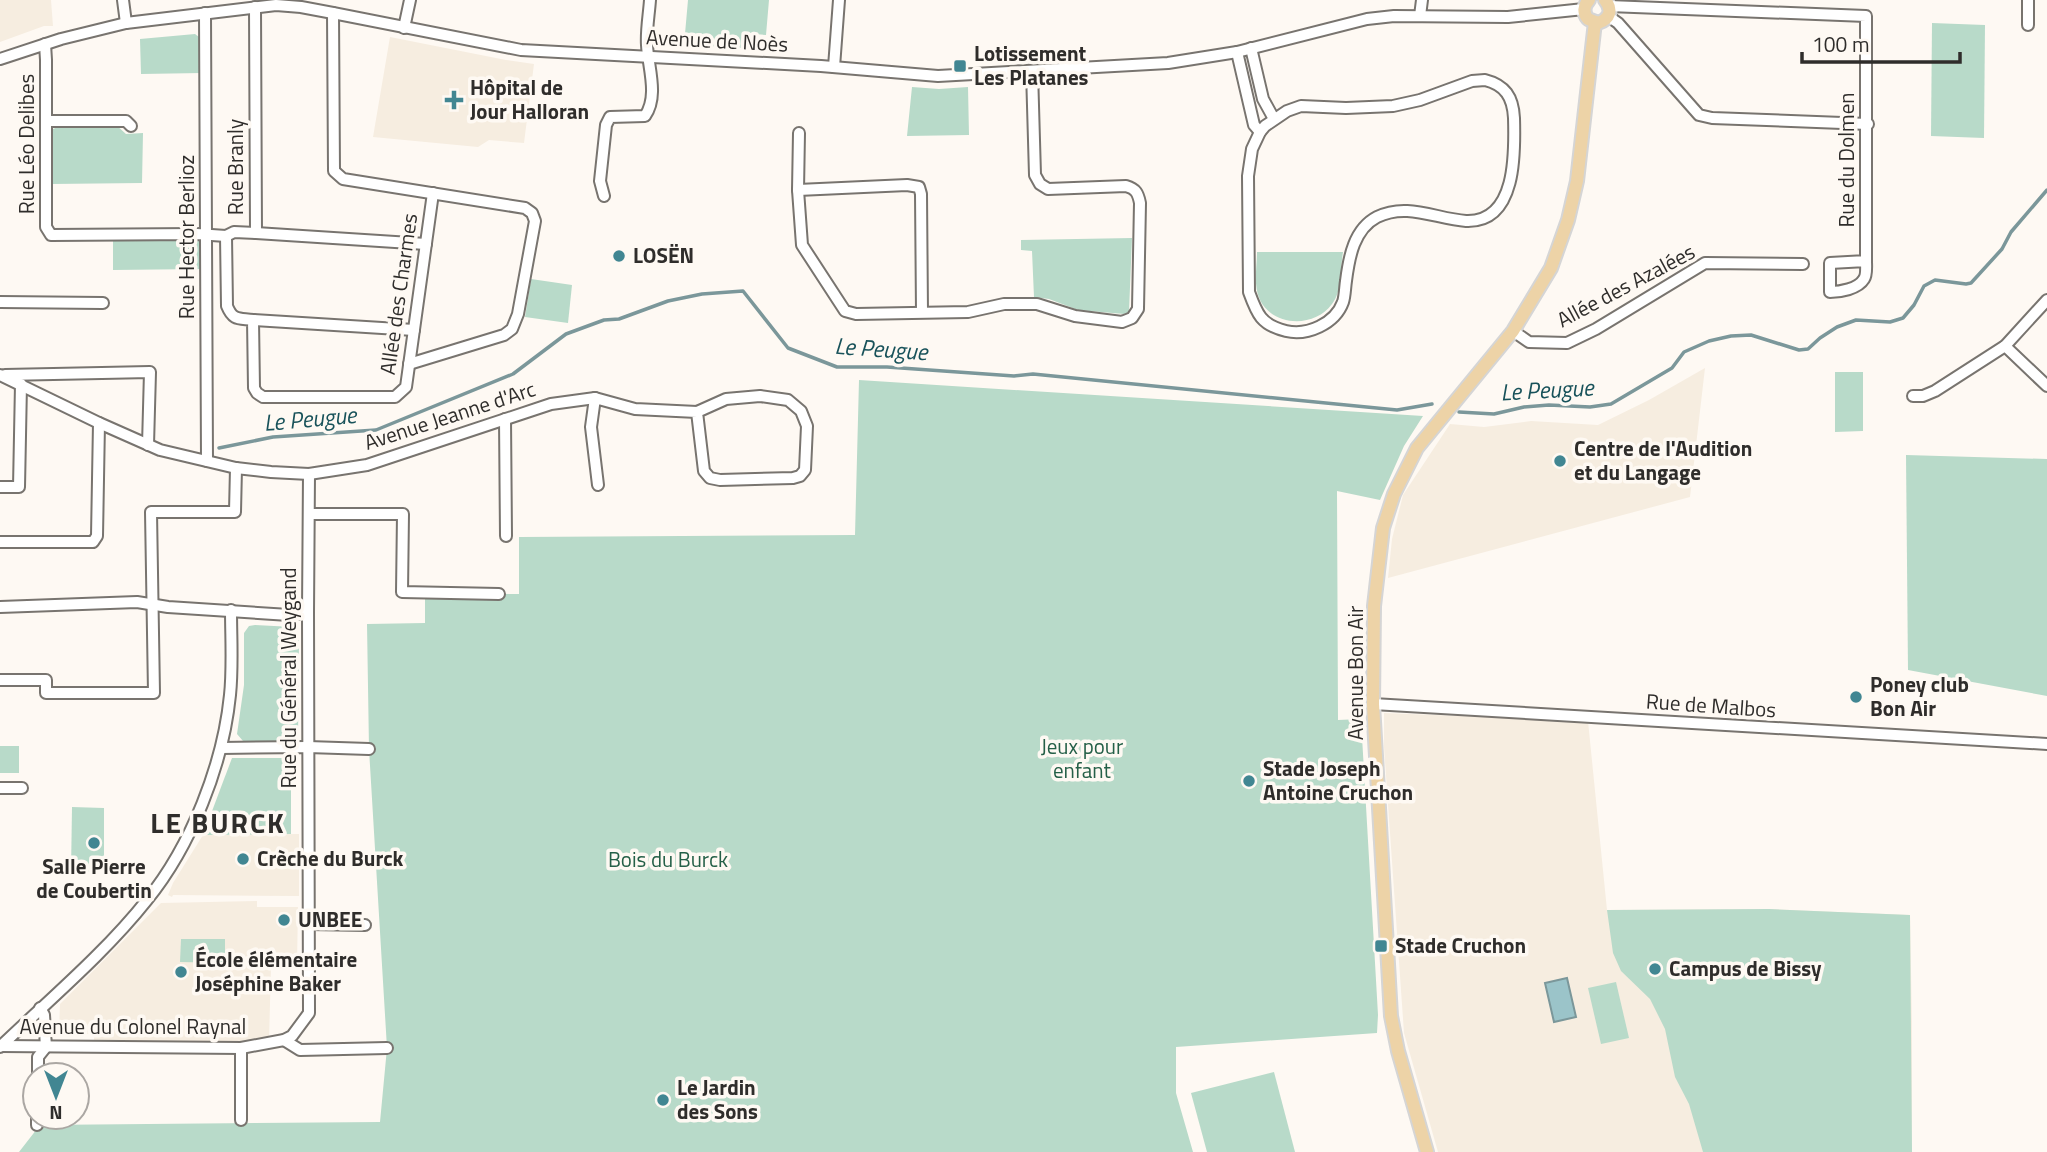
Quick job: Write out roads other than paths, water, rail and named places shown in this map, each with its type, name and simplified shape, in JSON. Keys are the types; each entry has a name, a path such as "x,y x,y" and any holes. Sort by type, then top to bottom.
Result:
{"main road":[{"path":"1587,5 1588,19 1595,22 1604,21 1608,7"},
{"name":"Avenue Bon Air","path":"1427,1152 1398,1051 1391,1016 1373,704 1374,606 1382,528 1394,494 1417,448 1513,331 1551,268 1569,220 1580,156 1595,22"}],"street":[{"path":"123,0 126,23"},
{"path":"404,28 410,0"},
{"path":"604,196 600,181 606,125 610,117 645,116 651,108 647,46 650,0"},
{"path":"834,67 839,0"},
{"path":"1420,16 1422,0"},
{"path":"2028,0 2028,25"},
{"name":"Avenue de Noès","path":"0,59 126,23 276,5 334,13 521,51 834,67 938,76 1168,63 1237,52 1367,19 1394,16 1507,17 1587,5"},
{"name":"Rue Branly","path":"253,320 235,318 227,306 226,236 234,232 256,233 255,7"},
{"path":"1608,7 1618,23 1699,115 1725,119 1868,124"},
{"name":"Rue du Dolmen","path":"1608,7 1866,16 1866,261"},
{"name":"Rue Hector Berlioz","path":"205,13 207,461"},
{"path":"334,13 334,171 343,179 525,208 535,221 519,314 512,329 504,335 409,364"},
{"name":"Rue Léo Delibes","path":"45,44 46,227 51,235 226,236"},
{"path":"1251,48 1260,88 1274,119"},
{"path":"1237,52 1254,125 1260,132"},
{"path":"799,134 798,190 802,245 845,311 856,314 968,312 1004,304 1037,304 1075,316 1122,322 1132,318 1138,309 1139,195 1126,186 1048,189 1040,184 1035,175 1032,71"},
{"path":"1472,81 1496,83 1510,97 1513,109 1513,166 1510,184 1498,207 1478,220 1465,221 1402,210 1377,217 1364,226 1350,253 1343,303 1333,317 1309,332 1295,333 1279,329 1264,322 1255,309 1249,292 1248,176 1252,149 1260,132 1274,119 1301,106 1393,106 1420,100 1472,81"},
{"path":"46,121 126,121 131,127"},
{"path":"798,190 907,185 919,187 922,312"},
{"name":"Allée des Charmes","path":"253,320 254,387 263,397 395,397 406,387 433,192"},
{"path":"256,233 426,244"},
{"name":"Allée des Azalées","path":"1513,331 1529,342 1567,343 1596,329 1705,263 1803,264"},
{"path":"1913,396 1923,396 1935,391 2005,346 2047,300"},
{"path":"0,302 103,303"},
{"path":"253,320 414,330"},
{"path":"2005,346 2047,386"},
{"path":"1,375 150,372 148,445"},
{"name":"Avenue Jeanne d'Arc","path":"1,375 160,450 236,468 309,474 367,465 551,404 595,398"},
{"path":"0,487 19,487 21,384"},
{"path":"598,485 591,427 595,398 635,409 697,412 726,400 760,396 788,400 801,411 807,426 805,470 800,476 793,478 710,478 704,471 697,412"},
{"path":"505,419 506,536"},
{"path":"0,542 93,542 97,536 99,423"},
{"path":"0,680 46,680 46,693 154,693 150,512 235,512 236,468"},
{"name":"Rue du Général Weygand","path":"284,1040 292,1036 309,1013 309,474"},
{"path":"309,514 403,514 402,592 499,594"},
{"path":"0,607 104,603 152,604 289,615 308,613"},
{"path":"0,1046 116,936 147,901 188,835 221,748 230,695 231,610"},
{"name":"Rue de Malbos","path":"1373,704 2047,744"},
{"path":"221,748 369,749"},
{"path":"0,788 22,788"},
{"path":"309,924 365,925"},
{"path":"38,1061 46,1047 44,1015 40,1008"},
{"name":"Avenue du Colonel Raynal","path":"0,1046 241,1048 284,1040 300,1051 387,1048"},
{"path":"241,1048 241,1119"}],"water":[{"path":"1567,978 1576,1017 1554,1022 1545,983"}],"waterway":[{"name":"Le Peugue","path":"1459,412 1494,414 1524,407 1590,407 1611,404 1672,368 1684,352 1709,341 1751,335 1799,350 1808,349 1837,327 1856,320 1890,322 1903,318 1924,286 1935,280 1971,283 2002,249 2011,232 2047,190"},
{"name":"Le Peugue","path":"219,448 273,437 376,430 513,374 566,334 668,301 702,294 743,291 788,348 837,367 887,367 1014,376 1033,374 1397,410 1432,404"}],"place":[{"name":"Lotissement Les Platanes","path":"960,66"},
{"name":"Hôpital de Jour Halloran","path":"454,100"},
{"name":"LOSËN","path":"619,256"},
{"name":"Centre de l'Audition et du Langage","path":"1560,461"},
{"name":"Poney club Bon Air","path":"1856,697"},
{"name":"Stade Joseph Antoine Cruchon","path":"1249,781"},
{"name":"Salle Pierre de Coubertin","path":"94,843"},
{"name":"Crèche du Burck","path":"243,859"},
{"name":"UNBEE","path":"284,920"},
{"name":"Stade Cruchon","path":"1381,946"},
{"name":"Campus de Bissy","path":"1655,969"},
{"name":"École élémentaire Joséphine Baker","path":"181,972"},
{"name":"Le Jardin des Sons","path":"663,1100"}],"district":[{"name":"LE BURCK","path":"218,823"}],"park label":[{"name":"Jeux pour enfant","path":"1082,759"},
{"name":"Bois du Burck","path":"668,860"}]}
